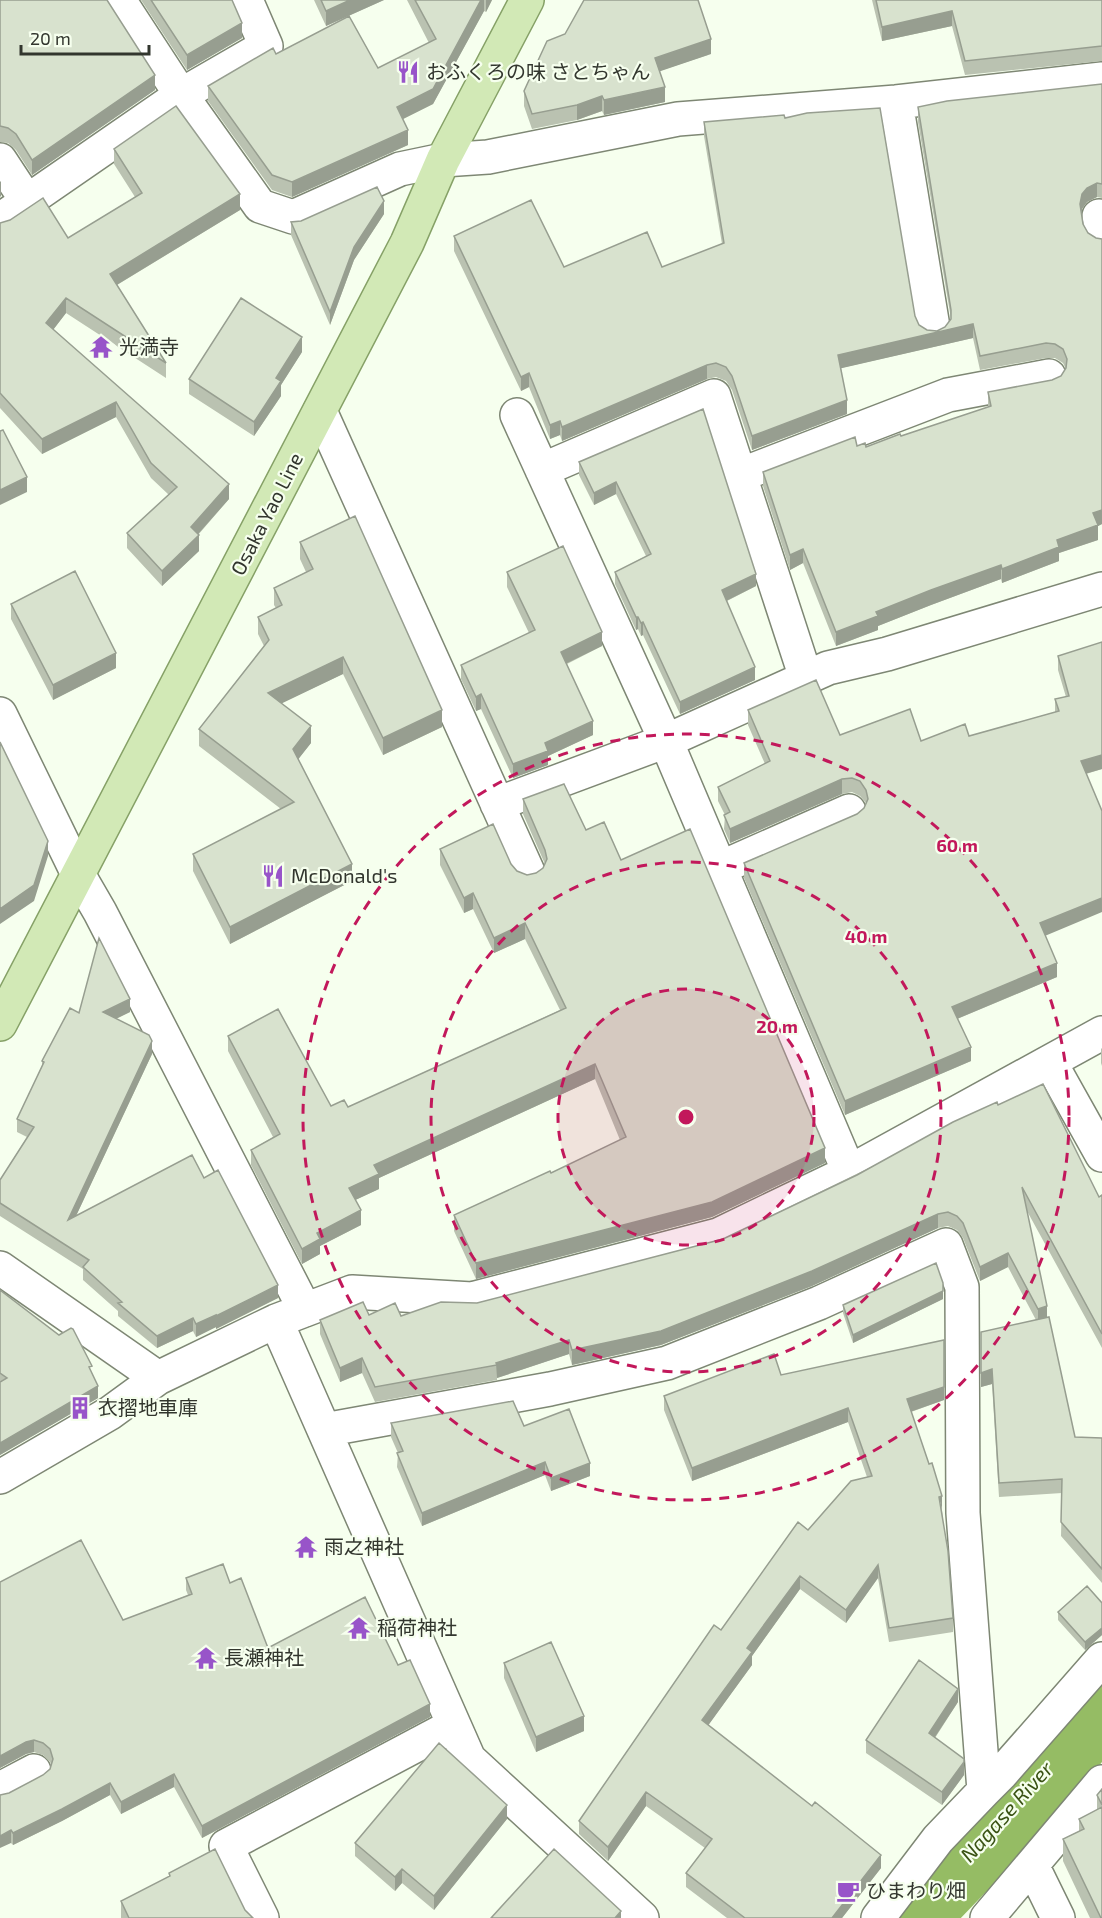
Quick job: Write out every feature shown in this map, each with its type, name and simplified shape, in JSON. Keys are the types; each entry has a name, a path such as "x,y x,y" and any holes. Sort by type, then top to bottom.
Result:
{"main road":[{"name":"Osaka Yao Line","path":"0,1024 407,243 443,160 527,0"}],"street":[{"path":"120,0 181,95 260,206 293,217 400,169 443,160 488,157 678,119 896,102 1102,79"},
{"path":"0,220 181,95 266,46 246,0"},
{"path":"896,102 933,327"},
{"path":"0,160 27,201"},
{"path":"740,475 948,395 1049,376"},
{"path":"542,470 714,396 806,678"},
{"path":"320,411 528,872"},
{"path":"517,415 666,741 849,1172"},
{"path":"498,804 666,741 828,668 887,654 1102,590"},
{"path":"0,714 78,874 105,923 291,1315 324,1430 469,1759 642,1918"},
{"path":"720,868 849,811"},
{"path":"0,1477 110,1413 158,1378 291,1315 352,1292 472,1299 718,1235 849,1172 1102,1033"},
{"path":"1050,1062 1102,1155"},
{"path":"324,1430 550,1389 667,1363 819,1303 946,1245 962,1287 963,1513 984,1791"},
{"path":"0,1268 158,1378"},
{"path":"878,1918 938,1839 1001,1774 1102,1659"},
{"path":"262,1918 226,1846 454,1725"},
{"path":"0,1789 34,1771"},
{"path":"987,1918 1102,1782"},
{"path":"1032,1865 1058,1918"}],"building":[{"path":"0,0 107,0 155,75 32,160 16,134 0,126"},
{"path":"151,0 232,0 242,23 187,55"},
{"path":"321,0 350,0 326,11"},
{"path":"415,0 481,0 433,89 397,107 408,130 292,182 272,175 208,86 273,48 276,54 349,16 378,68 436,39"},
{"path":"584,0 698,0 711,39 655,58 665,87 604,100 602,96 577,105 532,114 524,91 547,41 565,34"},
{"path":"876,0 1102,0 1102,46 965,61 952,11 882,27"},
{"path":"1102,84 1102,184 1097,183 1087,188 1082,194 1080,204 1083,224 1088,233 1102,239 1102,510 1093,513 1098,525 1057,540 1059,547 1002,569 1001,565 931,590 876,612 878,616 836,632 803,549 790,555 763,472 855,437 857,446 865,443 866,447 991,406 988,392 1052,380 1061,376 1066,368 1067,359 1063,349 1055,344 1046,343 980,356 973,324 838,355 847,400 752,436 732,376 726,367 716,363 562,427 560,421 550,425 529,373 521,377 454,236 531,200 564,267 647,232 662,267 724,243 704,122 784,115 785,118 807,113 880,108 915,316 919,325 927,330 937,331 945,327 951,319 951,310 918,107 947,101"},
{"path":"176,106 240,194 110,274 166,363 66,298 46,323 229,484 191,527 199,535 162,571 127,533 177,487 151,463 116,402 42,439 0,393 0,223 10,220 43,198 68,238 142,193 114,149"},
{"path":"377,187 384,201 354,247 330,312 291,222 301,221"},
{"path":"241,298 302,337 276,378 281,381 254,422 189,379"},
{"path":"703,409 756,574 722,590 755,667 680,702 643,622 641,623 636,617 615,572 651,554 616,482 594,493 579,462"},
{"path":"3,430 27,477 0,490 0,431"},
{"path":"355,516 442,710 383,738 343,657 268,693 311,726 293,749 352,864 230,927 193,854 294,802 199,729 269,640 258,617 282,605 274,588 313,569 300,542"},
{"path":"563,546 602,632 561,652 593,721 545,743 548,751 513,764 481,694 476,697 461,665 535,630 507,572"},
{"path":"75,571 116,653 53,685 11,604"},
{"path":"1102,642 1102,755 1081,761 1102,811 1102,898 1040,923 1057,963 952,1007 971,1047 845,1101 744,863 857,814 864,808 868,799 866,790 860,781 852,778 842,779 730,829 724,815 730,812 718,787 770,761 748,710 816,680 840,735 910,709 921,741 965,724 969,736 1059,711 1055,699 1069,696 1058,656"},
{"path":"0,742 48,841 34,885 0,909"},
{"path":"564,784 586,830 604,822 621,860 690,829 825,1148 712,1202 476,1263 454,1215 550,1171 551,1173 626,1137 595,1064 374,1165 379,1174 349,1188 361,1210 317,1233 320,1239 302,1249 251,1150 280,1134 228,1036 278,1009 331,1106 344,1100 348,1107 566,1008 525,923 494,938 473,893 464,898 440,849 493,824 511,864 517,871 527,875 536,873 543,868 547,859 523,799"},
{"path":"99,938 130,999 103,1012 149,1035 152,1041 68,1220 192,1155 204,1178 218,1170 278,1285 216,1316 196,1324 193,1318 157,1336 118,1303 122,1302 83,1267 89,1260 0,1203 0,1180 34,1127 17,1119 44,1062 42,1061 70,1008 79,1013"},
{"path":"1043,1084 1099,1197 1102,1195 1102,1334 1022,1187 1047,1306 1038,1309 1008,1253 980,1267 963,1223 957,1216 948,1212 938,1214 812,1271 661,1331 572,1350 569,1340 496,1363 497,1365 375,1387 362,1358 340,1368 320,1320 363,1302 369,1315 395,1303 401,1316 441,1302 477,1303 723,1239 857,1175 953,1122 997,1102 998,1105"},
{"path":"936,1263 943,1283 943,1291 853,1335 843,1305"},
{"path":"0,1290 59,1335 73,1329 92,1366 89,1367 98,1386 0,1443 0,1382 7,1378 0,1373"},
{"path":"1049,1317 1075,1437 1102,1438 1102,1569 1061,1522 1062,1479 999,1483 992,1369 981,1373 981,1332"},
{"path":"944,1340 944,1387 907,1399 942,1496 939,1497 948,1551 953,1618 889,1628 878,1565 846,1610 800,1576 747,1648 752,1652 702,1720 812,1806 815,1802 881,1855 832,1918 745,1918 686,1873 712,1839 646,1792 608,1847 579,1821 714,1625 721,1630 798,1522 808,1530 851,1481 872,1476 848,1408 692,1468 664,1396 774,1354 781,1375"},
{"path":"513,1401 524,1426 569,1409 590,1463 551,1478 545,1462 422,1513 397,1453 403,1451 391,1423"},
{"path":"81,1540 123,1620 192,1594 186,1578 223,1564 230,1583 241,1578 268,1648 365,1597 398,1665 410,1660 430,1704 202,1826 174,1774 121,1802 110,1783 13,1833 11,1830 0,1836 0,1795 9,1793 43,1775 50,1769 53,1759 50,1749 34,1740 0,1756 0,1582"},
{"path":"1087,1586 1102,1603 1102,1628 1085,1642 1058,1612"},
{"path":"551,1642 584,1716 536,1737 504,1663"},
{"path":"919,1660 958,1689 929,1733 964,1759 942,1792 866,1740"},
{"path":"439,1743 507,1805 434,1896 402,1869 395,1877 355,1843"},
{"path":"1102,1789 1102,1805 1097,1795"},
{"path":"1102,1807 1101,1918 1063,1839 1084,1829 1079,1819"},
{"path":"215,1849 245,1910 253,1918 129,1918 121,1901 170,1876 169,1873"},
{"path":"554,1849 621,1911 615,1918 491,1918"}],"waterway":[{"name":"Nagase River","path":"908,1918 1021,1801 1102,1702"}],"place":[{"name":"おふくろの味 さとちゃん","path":"408,72"},
{"name":"光満寺","path":"101,347"},
{"name":"McDonald's","path":"273,876"},
{"name":"衣摺地車庫","path":"80,1408"},
{"name":"雨之神社","path":"306,1547"},
{"name":"稲荷神社","path":"359,1628"},
{"name":"長瀬神社","path":"206,1658"},
{"name":"ひまわり畑","path":"848,1891"}]}
